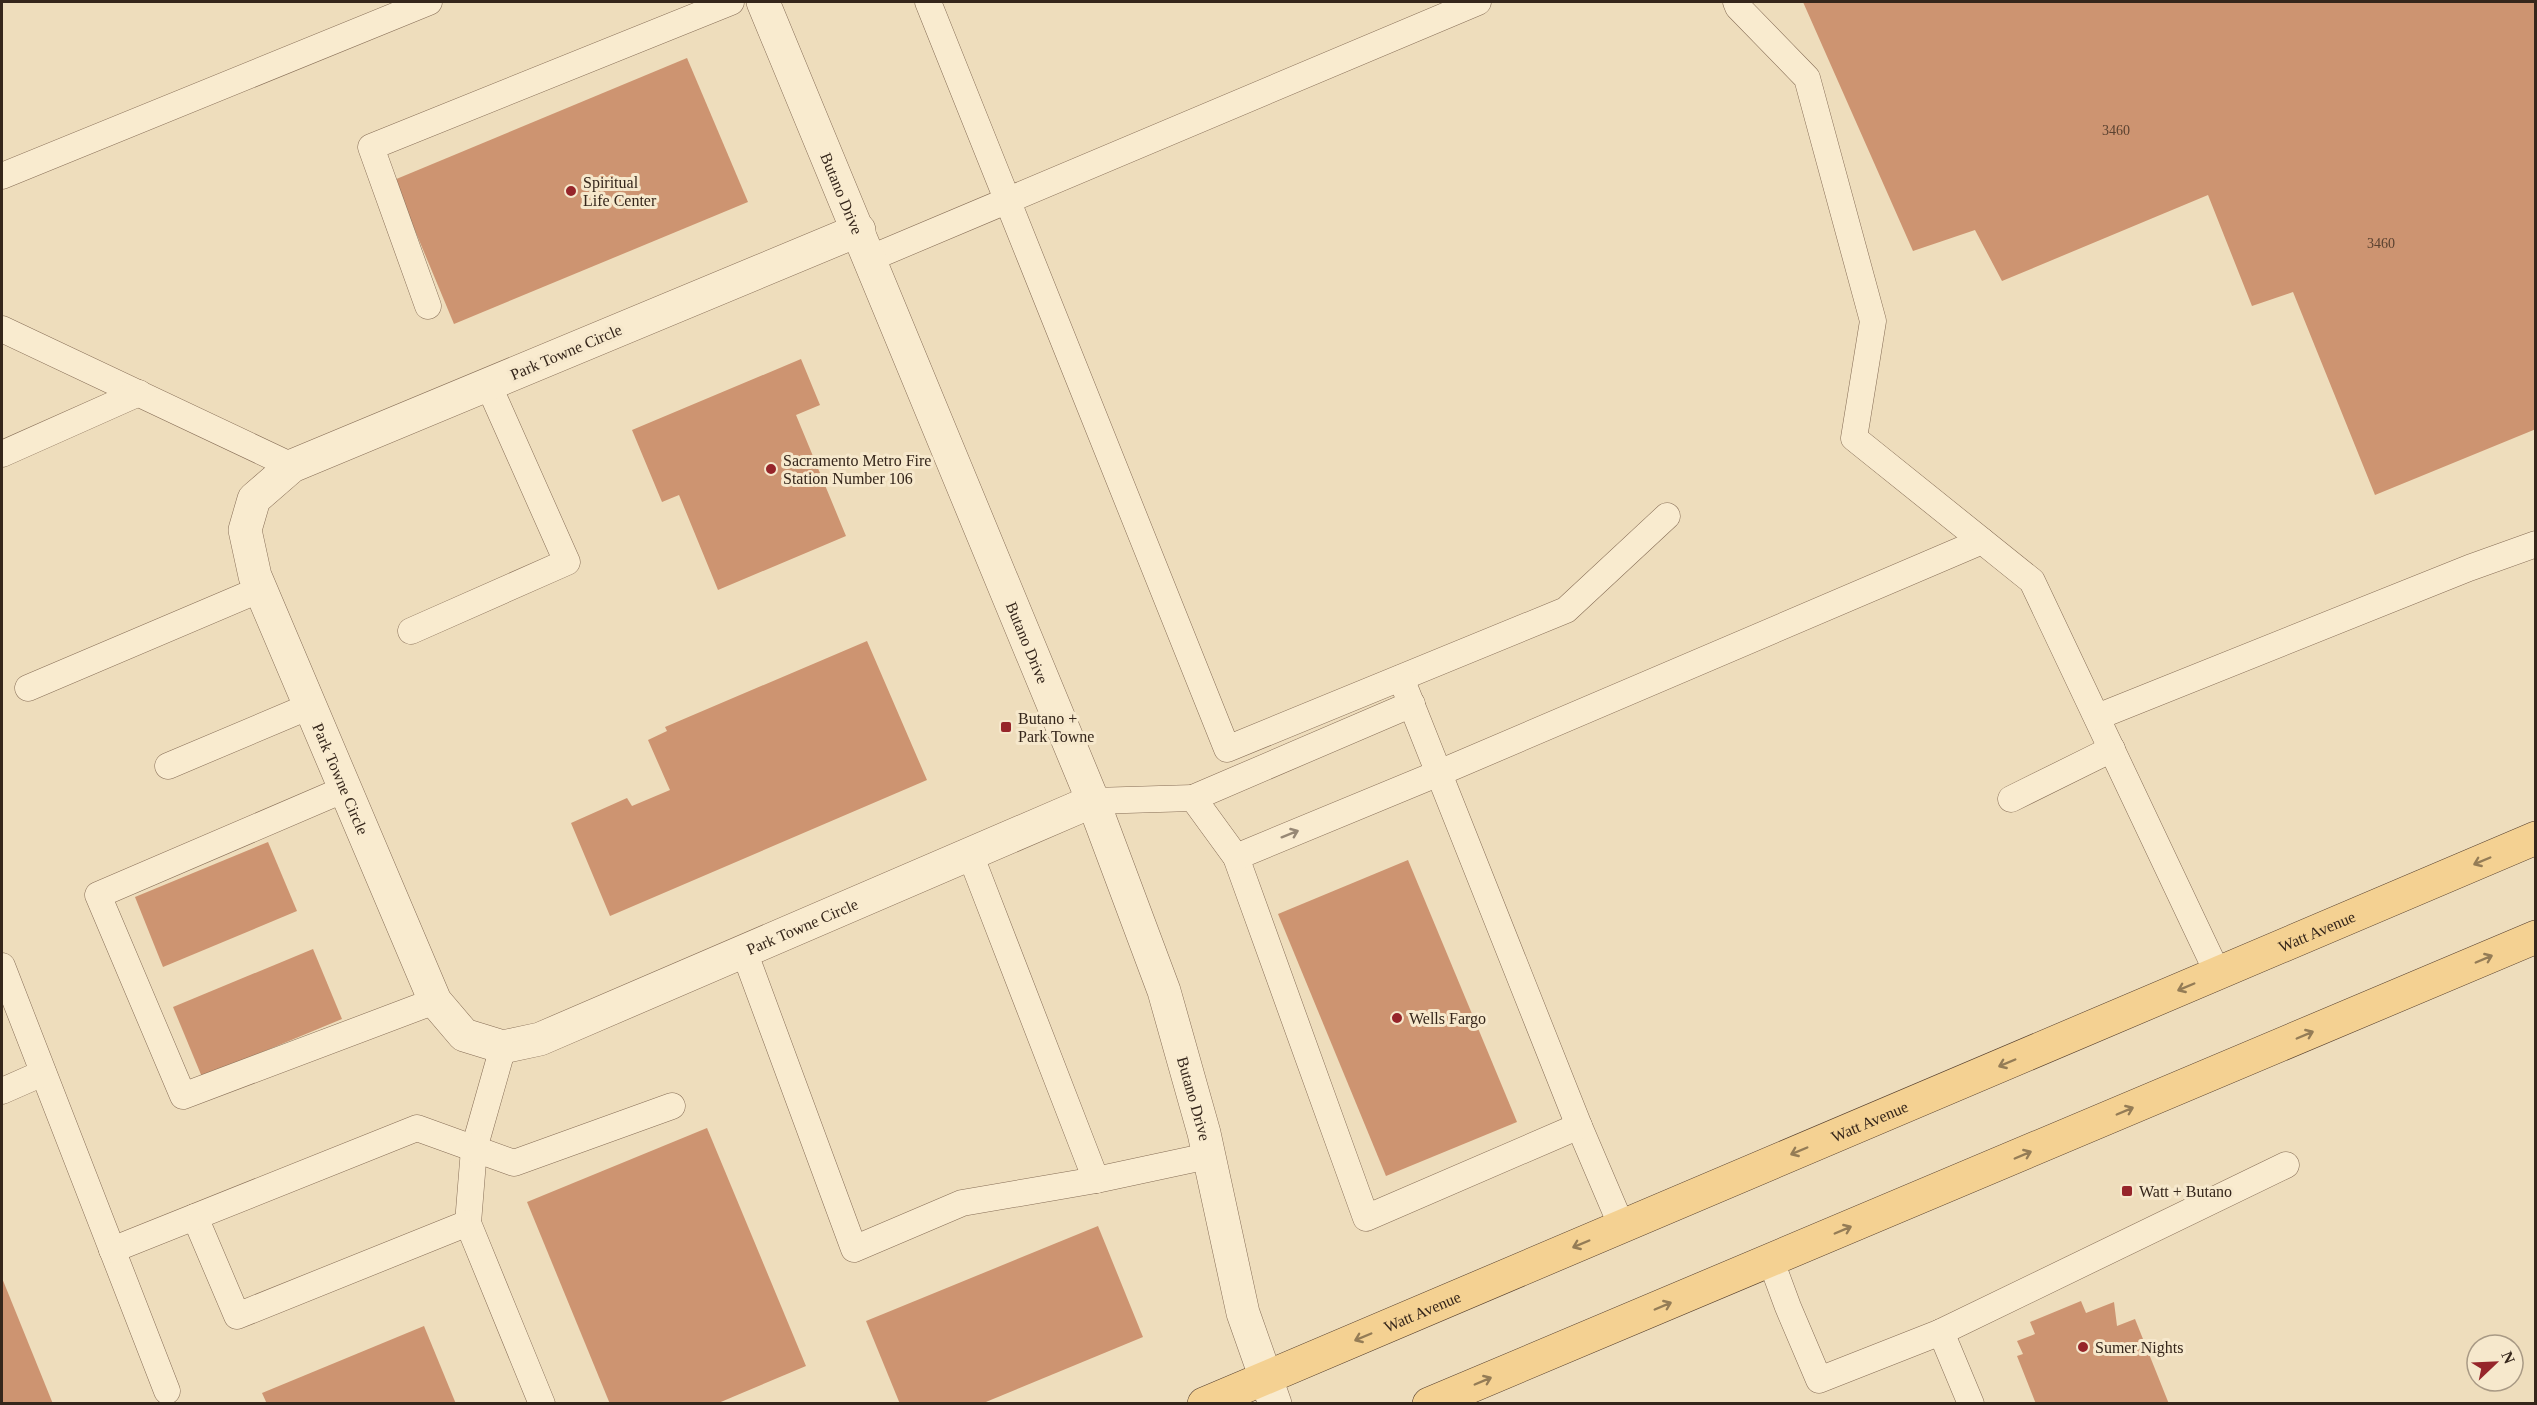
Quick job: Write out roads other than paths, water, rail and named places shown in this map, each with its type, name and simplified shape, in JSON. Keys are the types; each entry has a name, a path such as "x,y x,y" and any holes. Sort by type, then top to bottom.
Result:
{"main road":[{"name":"Watt Avenue","path":"1204,1404 1270,1391 1622,1227 2535,838"},
{"path":"1429,1404 2535,937"}],"street":[{"name":"Butano Drive","path":"764,2 1093,801 1164,991 1208,1156 1240,1303 1270,1391"},
{"name":"Park Towne Circle","path":"865,244 488,384 292,466 254,499 245,530 255,576 435,1000 464,1035 503,1047 540,1039 1093,801"}],"lane":[{"path":"2,176 429,2"},
{"path":"428,306 371,147 730,2"},
{"path":"928,2 1227,749 1566,610 1667,516"},
{"path":"865,244 1008,200 1478,2"},
{"path":"1736,2 1738,7 1807,78 1867,297 1873,321 1854,438 2032,581 2218,974"},
{"path":"2,329 292,466"},
{"path":"411,631 567,562 488,384"},
{"path":"2,454 139,393"},
{"path":"1236,857 1439,773 1982,541"},
{"path":"2097,717 2459,572 2535,544"},
{"path":"28,688 261,589"},
{"path":"1401,678 1579,1126 1622,1227"},
{"path":"1093,801 1192,798 1412,704"},
{"path":"168,766 310,706"},
{"path":"2011,799 2112,749"},
{"path":"345,789 98,895 178,1086 183,1096 435,1000"},
{"path":"1192,798 1236,857 1366,1218 1579,1126"},
{"path":"970,854 1096,1180"},
{"path":"744,951 854,1249 962,1203 1096,1180 1208,1156"},
{"path":"2,966 167,1391"},
{"path":"503,1047 474,1149 468,1222 542,1404"},
{"path":"2,1091 44,1074"},
{"path":"112,1250 417,1128 514,1163 672,1106"},
{"path":"1771,1261 1788,1308 1819,1380 1941,1332 2286,1165"},
{"path":"195,1217 237,1316 468,1222"},
{"path":"1941,1332 1971,1404"}],"place":[{"name":"Spiritual Life Center","path":"571,191"},
{"name":"Sacramento Metro Fire Station Number 106","path":"771,469"},
{"name":"Butano + Park Towne","path":"1006,727"},
{"name":"Wells Fargo","path":"1397,1018"},
{"name":"Watt + Butano","path":"2127,1191"},
{"name":"Sumer Nights","path":"2083,1347"}]}
